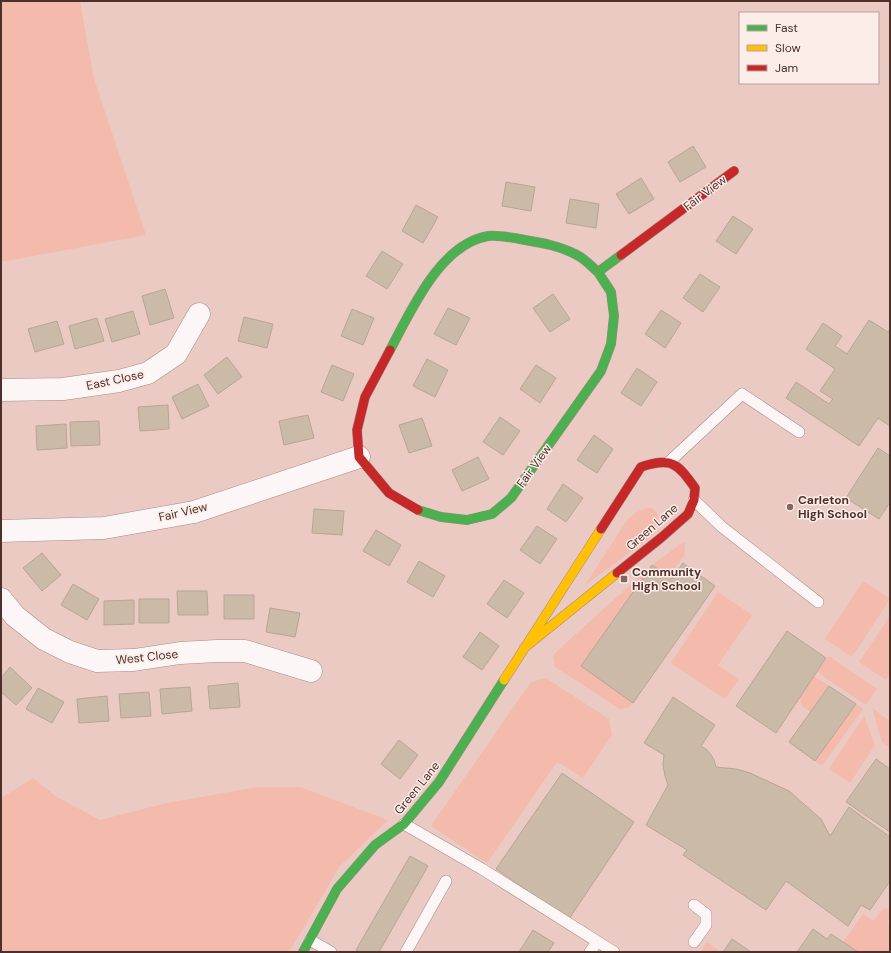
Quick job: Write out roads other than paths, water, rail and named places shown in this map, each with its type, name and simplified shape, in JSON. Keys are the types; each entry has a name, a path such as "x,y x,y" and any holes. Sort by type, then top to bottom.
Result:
{"street":[{"name":"Fair View","path":"598,272 734,172"},
{"name":"Fair View","path":"489,236 551,244 578,255 598,272 611,292 614,316 611,344 601,371 510,498 492,514 467,520 441,517 416,510 389,493 359,457 357,430 365,397 423,289 443,264 466,244 489,236"},
{"name":"East Close","path":"1,390 63,389 118,381 148,373 176,354 199,314"},
{"name":"Fair View","path":"1,531 104,528 194,512 359,457"},
{"name":"Green Lane","path":"303,952 337,889 375,845 404,824 439,782 524,648 641,467 655,462 669,462 682,470 695,488 694,500 688,514 524,648"},
{"name":"West Close","path":"1,599 15,616 44,638 70,652 97,661 134,660 180,653 245,651 311,671"}],"lane":[{"path":"669,462 742,394 799,432"},
{"path":"694,500 722,527 818,602"},
{"path":"404,824 482,869 614,952"},
{"path":"406,952 446,881"},
{"path":"694,905 706,914 706,925 694,942"},
{"path":"310,940 331,952"},
{"path":"590,952 597,942"}],"place":[{"name":"Carleton High School","path":"790,507"},
{"name":"Community High School","path":"624,579"}]}
